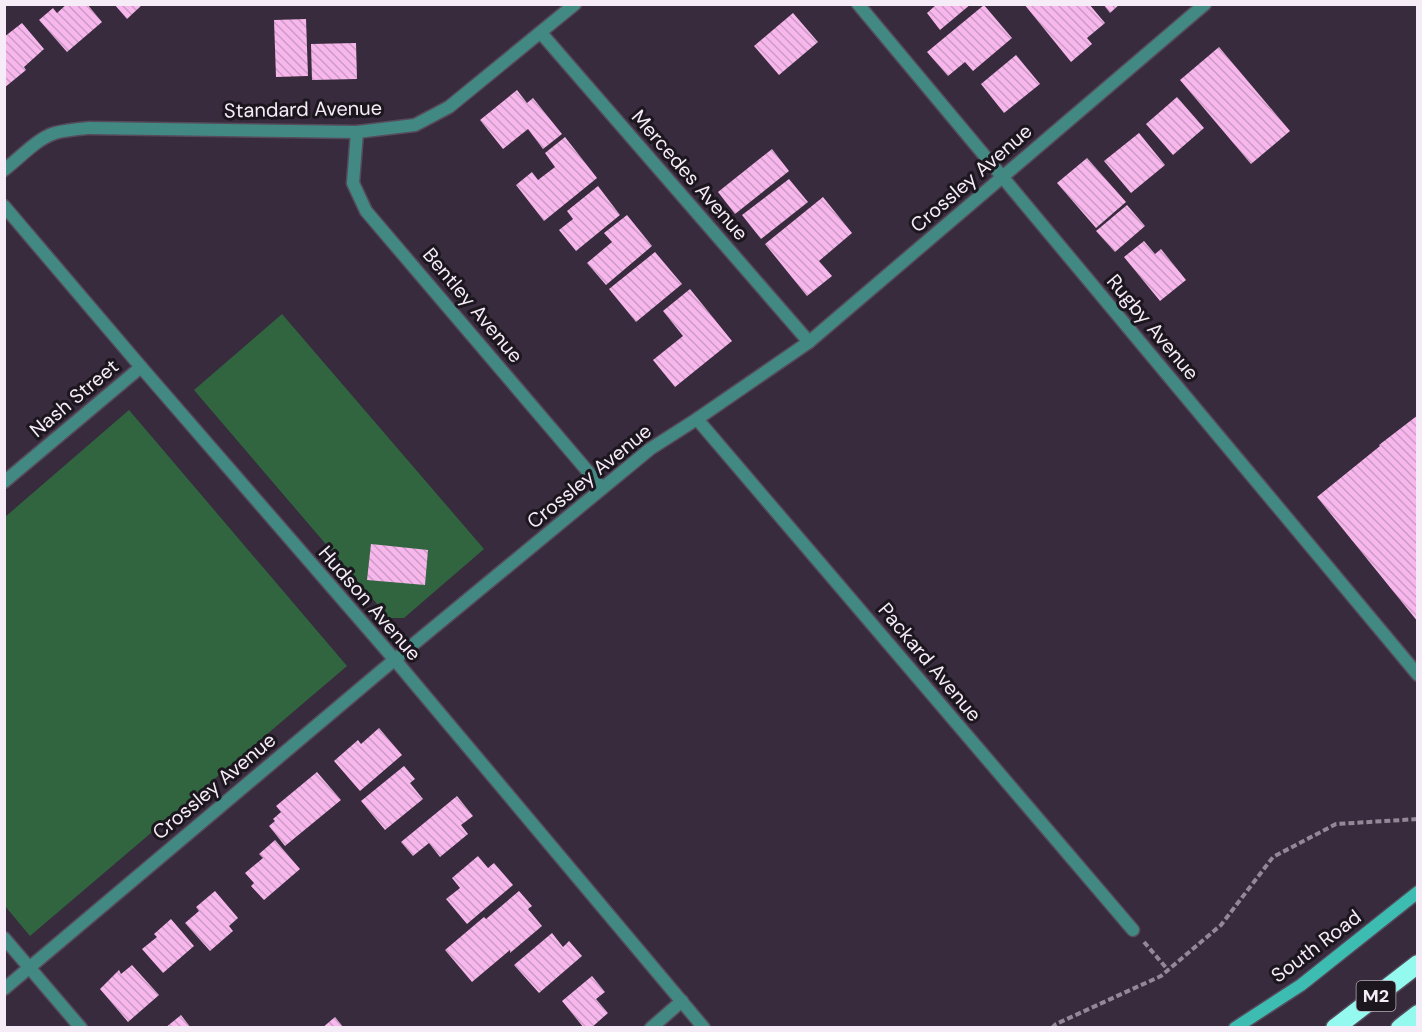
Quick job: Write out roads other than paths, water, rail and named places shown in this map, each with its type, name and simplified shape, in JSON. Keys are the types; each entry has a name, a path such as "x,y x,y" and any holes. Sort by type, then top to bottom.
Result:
{"highway":[{"name":"M2","path":"1335,1028 1418,964"},
{"name":"M2","path":"1400,1028 1418,1014"}],"main road":[{"name":"South Road","path":"1234,1028 1301,985 1418,892"}],"street":[{"name":"Standard Avenue","path":"4,170 36,143 54,133 89,128 357,132 415,125 449,107 575,4"},
{"name":"Rugby Avenue","path":"858,4 1418,675"},
{"name":"Crossley Avenue","path":"4,988 602,488 650,450 809,342 1205,4"},
{"name":"Mercedes Avenue","path":"541,33 809,342"},
{"name":"Bentley Avenue","path":"357,132 353,183 366,211 602,488"},
{"name":"Hudson Avenue","path":"4,206 394,660 704,1028"},
{"name":"Nash Street","path":"4,482 141,367"},
{"name":"Packard Avenue","path":"697,419 1133,930"},
{"path":"4,938 81,1028"},
{"path":"651,1028 682,1001"}]}
